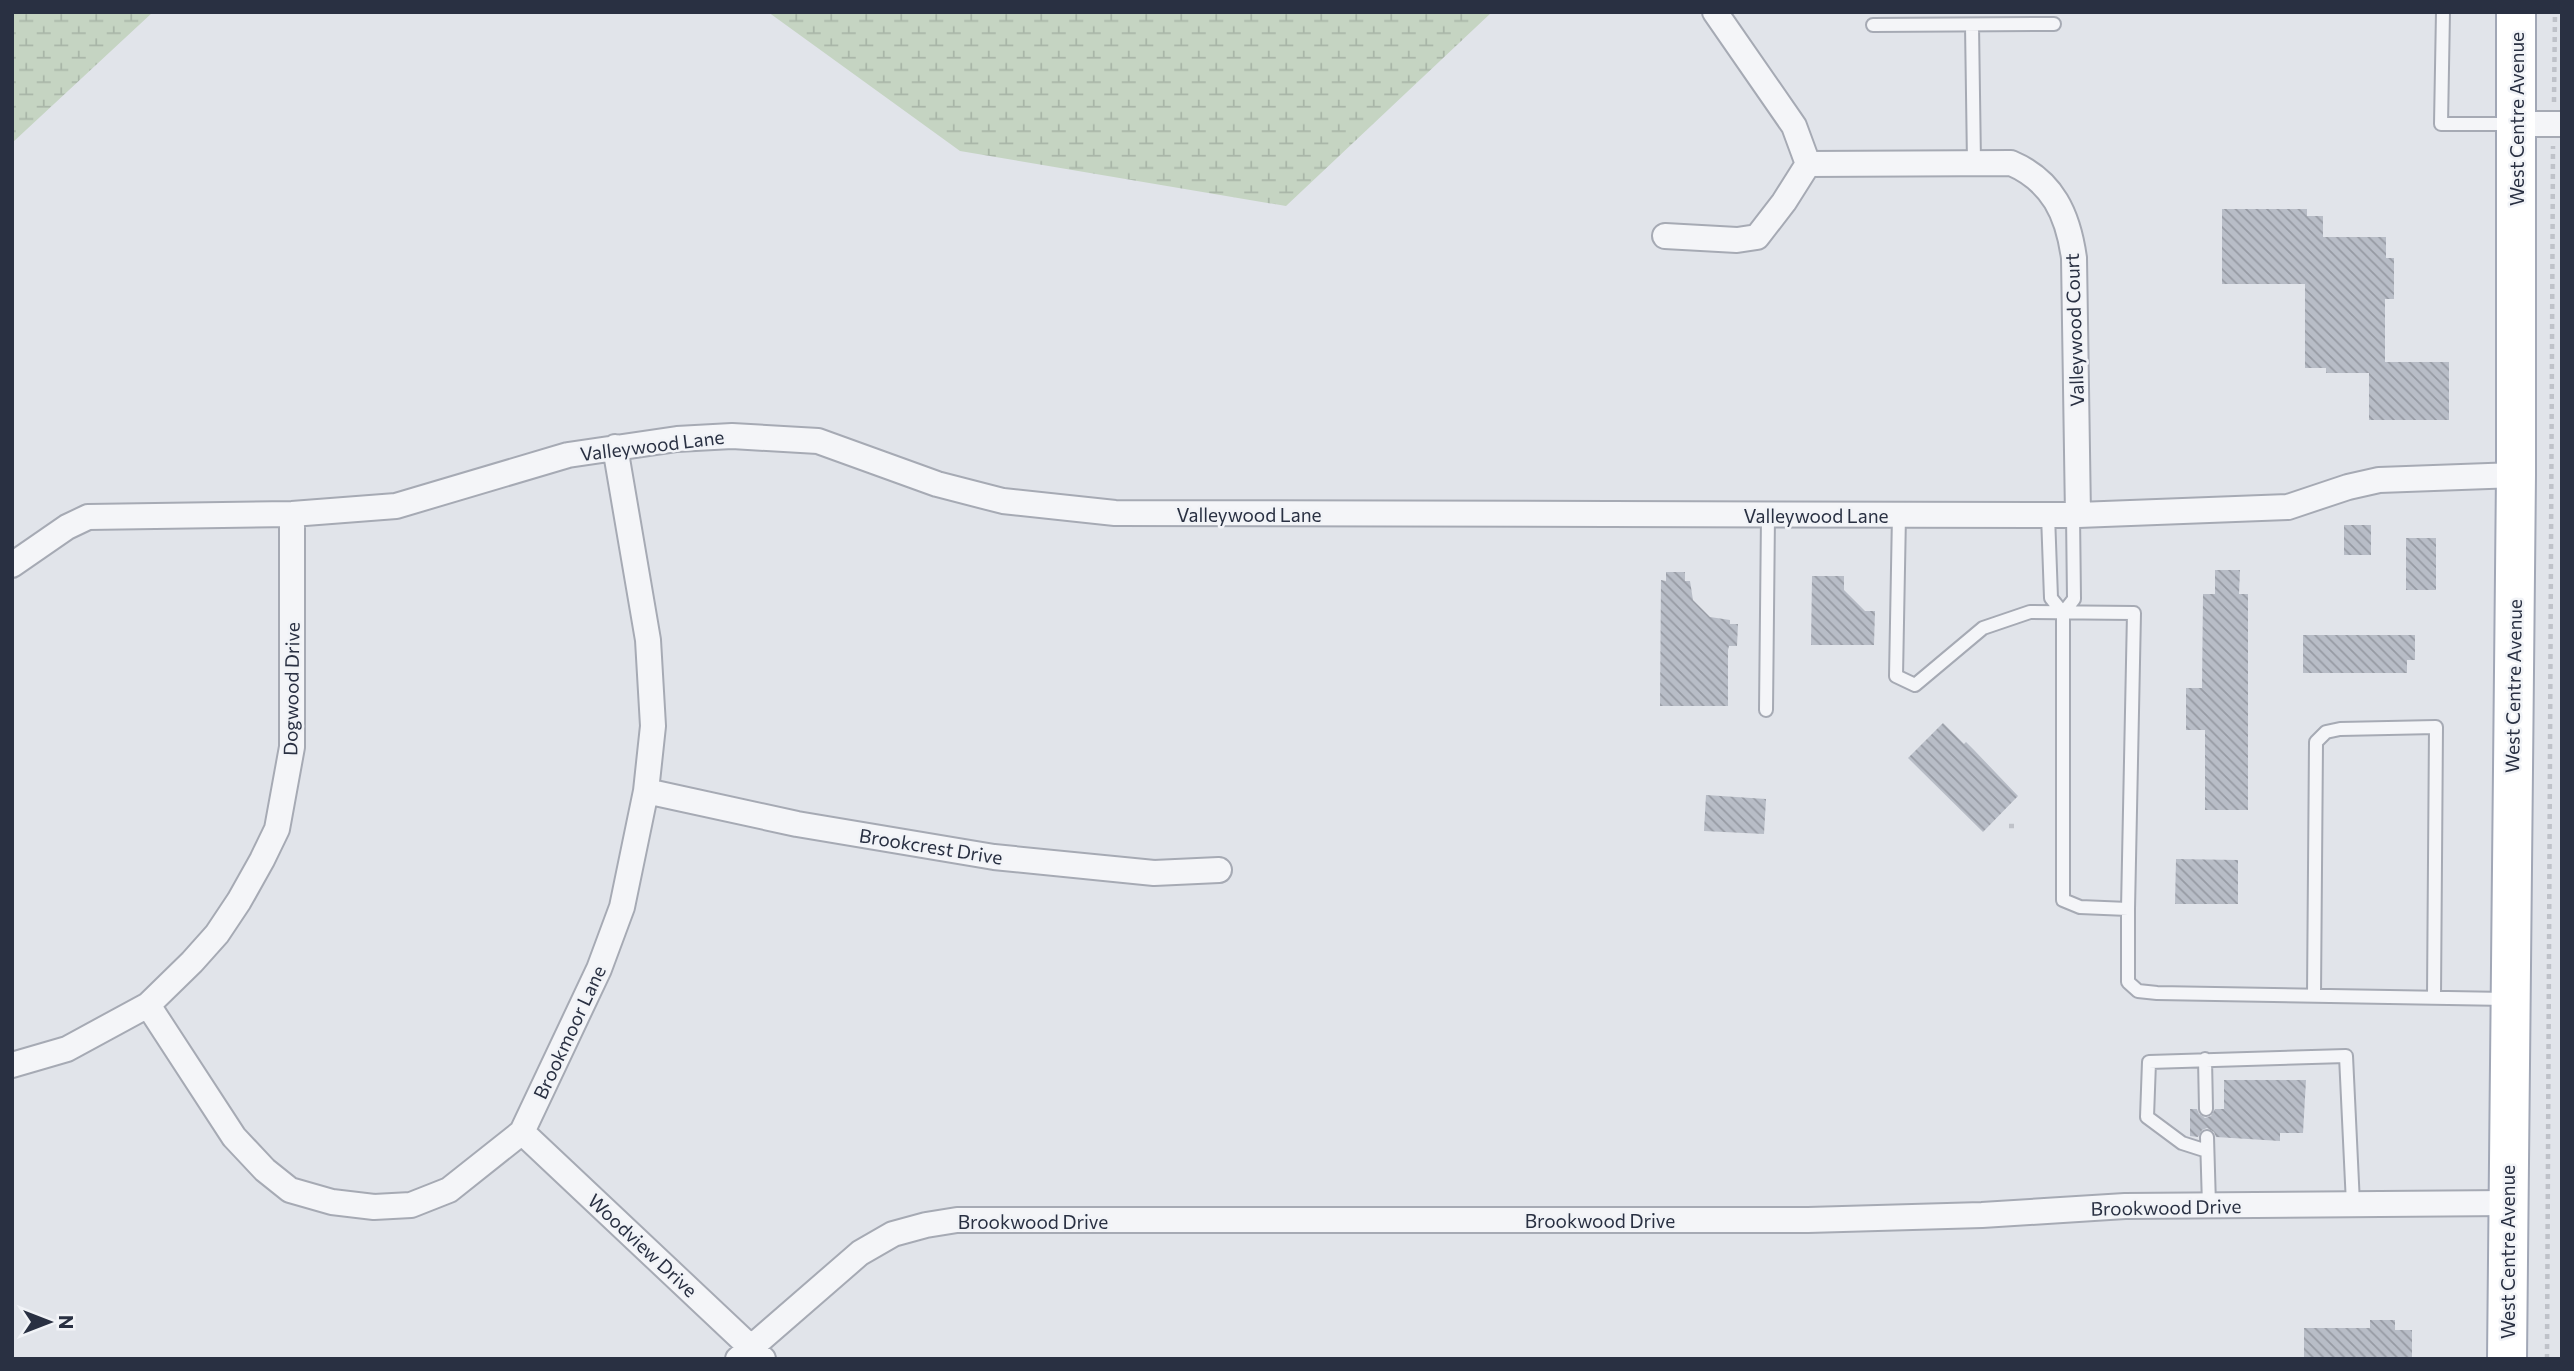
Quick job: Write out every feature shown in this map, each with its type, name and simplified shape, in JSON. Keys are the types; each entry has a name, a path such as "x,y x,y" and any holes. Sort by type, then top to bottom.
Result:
{"main road":[{"name":"West Centre Avenue","path":"2507,1359 2516,475 2516,12"}],"street":[{"path":"1665,236 1737,240 1757,237 1808,164 1794,126 1715,12"},
{"path":"2515,124 2558,124"},
{"name":"Valleywood Court","path":"1808,164 2011,163 2027,170 2044,185 2059,205 2070,229 2074,258 2076,515"},
{"name":"Valleywood Lane","path":"12,565 66,527 88,517 292,514 397,506 568,455 615,447 732,436 818,441 937,484 1003,501 1115,513 2076,515 2288,507 2348,486 2379,480 2516,475"},
{"name":"Brookmoor Lane","path":"148,1005 234,1137 265,1170 290,1190 332,1202 374,1207 411,1205 449,1190 522,1132 599,969 622,907 646,792 653,726 648,640 615,447"},
{"name":"Dogwood Drive","path":"12,1065 67,1049 148,1005 216,934 239,901 276,829 292,747 292,514"},
{"name":"Brookcrest Drive","path":"646,792 797,824 994,857 1154,873 1219,870"},
{"name":"Woodview Drive","path":"522,1132 751,1354"},
{"name":"Brookwood Drive","path":"751,1354 860,1253 893,1234 957,1220 1808,1220 1982,1216 2126,1206 2507,1203"}],"lane":[{"path":"2443,12 2441,124 2515,124"},
{"path":"1873,25 2054,24"},
{"path":"1972,25 1974,163"},
{"path":"1766,709 1768,515"},
{"path":"1899,515 1896,676 1915,685 1983,628 2030,612 2134,613 2129,982 2138,990 2157,993 2509,999"},
{"path":"2048,515 2051,598 2063,613"},
{"path":"2076,515 2074,599 2063,613 2063,900 2080,907 2129,909"},
{"path":"2314,995 2316,742 2326,732 2340,729 2436,727 2434,997"},
{"path":"2207,1151 2182,1143 2147,1117 2149,1062 2346,1056 2353,1204"},
{"path":"2205,1059 2206,1109"},
{"path":"2207,1137 2210,1205"}],"path":[{"path":"2547,1359 2558,124 2555,12"}],"green space":[{"path":"12,12 153,12 12,143"},
{"path":"768,12 1492,12 1286,206 960,151"}],"building":[{"path":"2222,209 2307,209 2307,216 2323,216 2323,237 2386,237 2386,258 2394,258 2394,299 2385,299 2385,362 2449,362 2449,420 2369,420 2369,373 2326,373 2326,368 2305,368 2305,284 2222,284"},
{"path":"2344,525 2371,525 2371,555 2344,555"},
{"path":"2406,538 2436,538 2436,590 2406,590"},
{"path":"2215,570 2240,570 2239,594 2248,594 2248,810 2205,810 2205,730 2186,730 2186,688 2202,688 2203,594 2215,594"},
{"path":"1666,572 1685,572 1685,581 1690,581 1693,600 1710,617 1738,624 1737,646 1729,646 1728,650 1728,706 1660,706 1661,580 1666,581"},
{"path":"1812,576 1844,576 1844,590 1865,611 1875,611 1874,645 1811,645"},
{"path":"2303,635 2415,635 2415,660 2407,660 2407,673 2303,673"},
{"path":"1943,723 1964,744 1966,742 2018,796 1983,832 1908,758"},
{"path":"1706,795 1766,799 1764,834 1704,831"},
{"path":"2176,859 2238,860 2238,904 2175,904"},
{"path":"2224,1080 2306,1080 2303,1133 2280,1133 2280,1141 2216,1137 2214,1132 2207,1128 2202,1130 2198,1137 2190,1136 2190,1109 2197,1109 2205,1118 2211,1116 2215,1109 2224,1109"},
{"path":"2370,1320 2395,1320 2395,1330 2412,1330 2412,1359 2304,1359 2304,1328 2370,1328"}]}
